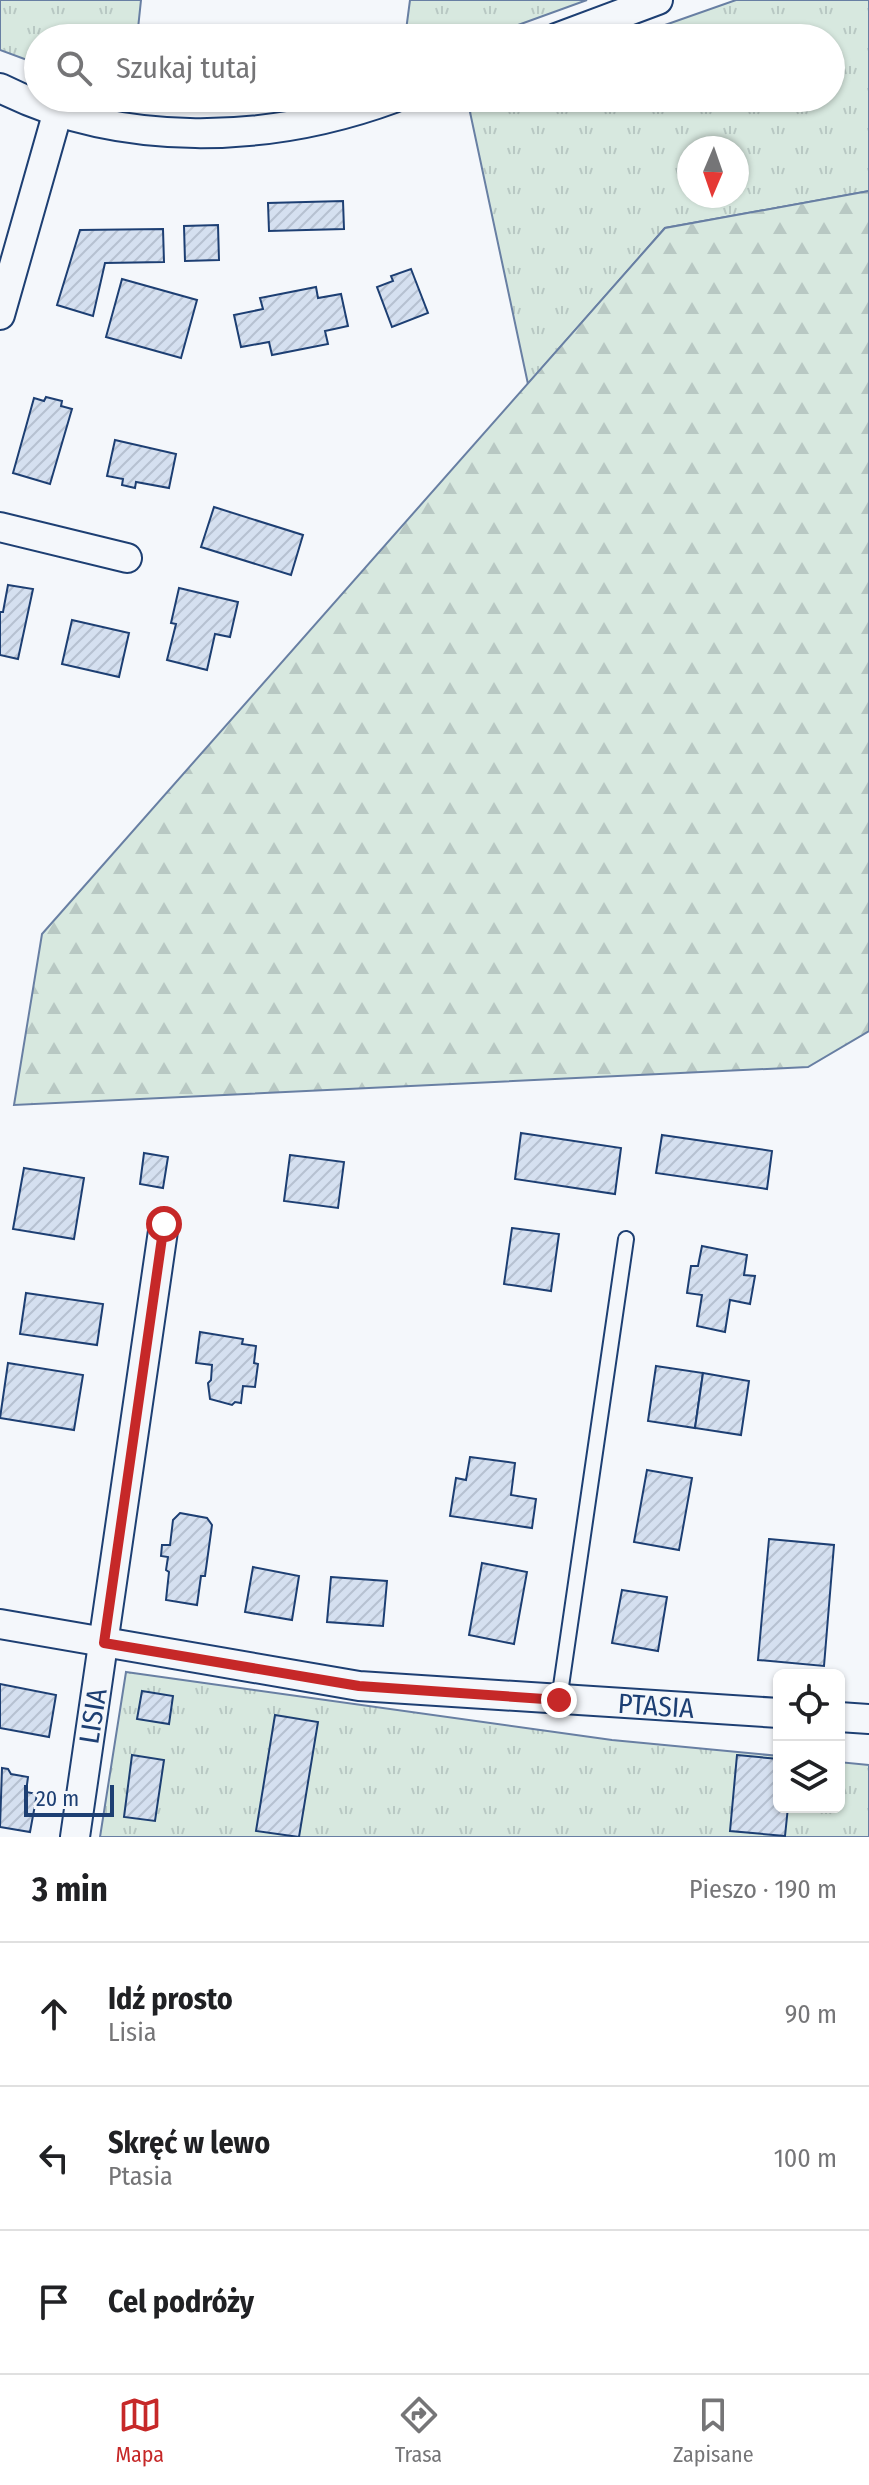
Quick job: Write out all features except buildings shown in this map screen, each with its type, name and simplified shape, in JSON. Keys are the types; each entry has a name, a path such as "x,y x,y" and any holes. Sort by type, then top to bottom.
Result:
{"street":[{"path":"594,24 658,0"},
{"path":"0,88 24,98"},
{"path":"0,315 58,112"},
{"path":"62,112 123,127 202,133 261,131 321,121 350,112"},
{"path":"0,527 127,558"},
{"name":"LISIA","path":"75,1837 164,1224"},
{"path":"0,1624 104,1643"},
{"name":"PTASIA","path":"104,1643 359,1686 773,1713"},
{"path":"845,1717 869,1719"}],"lane":[{"path":"559,1700 626,1239"}],"green space":[{"path":"0,0 141,0 138,24 24,24 24,59 0,50"},
{"path":"410,0 587,0 521,24 407,24"},
{"path":"736,0 869,0 869,191 665,228 528,384 470,112 845,112 845,24 668,24"},
{"path":"869,191 869,1031 808,1067 14,1105 42,934 665,228"},
{"path":"126,1672 612,1740 773,1755 773,1813 845,1813 845,1763 869,1765 869,1837 100,1837"}],"route":[{"path":"164,1224 104,1643 359,1686 559,1700"}]}
